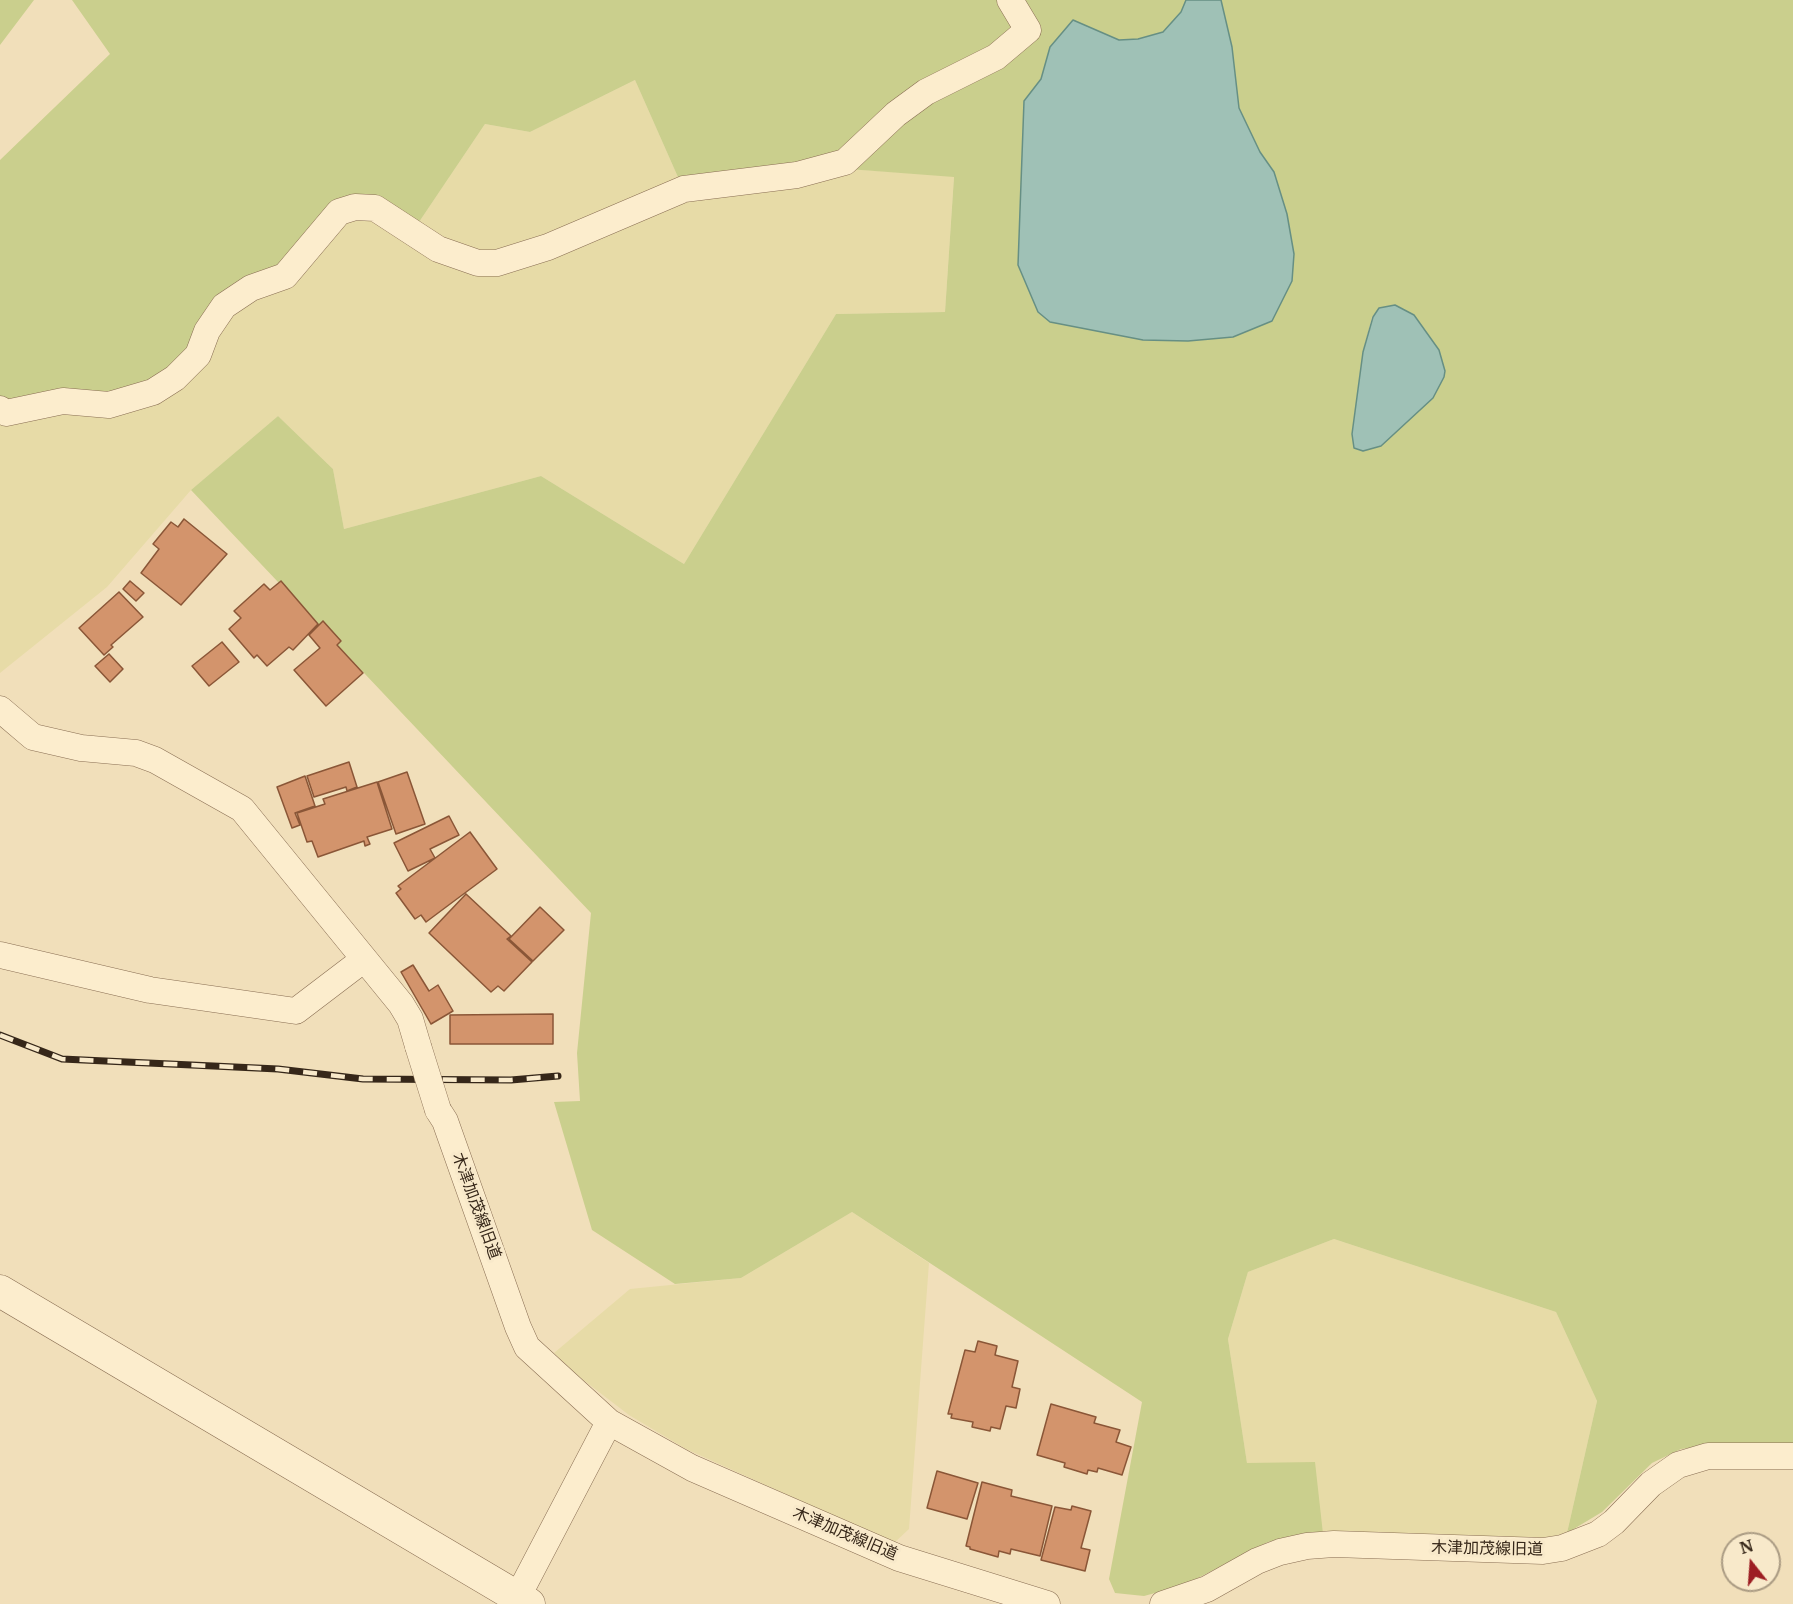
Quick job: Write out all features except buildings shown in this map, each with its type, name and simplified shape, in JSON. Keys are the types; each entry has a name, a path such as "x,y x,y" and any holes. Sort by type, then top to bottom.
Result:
{"street":[{"path":"0,409 6,413 63,401 109,405 153,392 175,378 198,355 207,331 224,306 251,288 285,276 339,212 355,207 375,208 438,249 478,262 497,263 548,247 684,189 797,175 845,162 896,114 926,92 996,57 1028,30 1010,0"},
{"name":"木津加茂線旧道","path":"0,709 33,737 81,748 136,753 155,760 242,809 401,1004 410,1019 438,1110 445,1121 527,1347 609,1422 692,1468 899,1558 1047,1604"},
{"path":"0,955 150,990 296,1011 363,960"},
{"path":"0,1291 523,1601 609,1422"},
{"name":"木津加茂線旧道","path":"1163,1604 1207,1589 1265,1558 1307,1546 1334,1544 1543,1551 1562,1548 1598,1534 1614,1522 1651,1484 1678,1465 1708,1456 1793,1456"}],"shaded area":[{"path":"635,80 681,184 494,257 415,228 485,124 530,132"},
{"path":"848,169 954,176 945,312 836,314 684,564 541,476 344,529 333,469 278,416 191,490 107,587 0,673 0,414 226,313 341,219 377,215 480,269 686,197"},
{"path":"852,1212 929,1263 909,1529 894,1543 686,1449 629,1415 578,1376 554,1353 630,1289 741,1278"},
{"path":"1334,1239 1556,1312 1597,1401 1567,1533 1531,1541 1323,1534 1247,1463 1228,1339 1248,1272"}],"green space":[{"path":"0,0 34,0 0,45"},
{"path":"72,0 1003,0 1014,29 843,156 681,184 635,80 530,132 485,124 415,228 373,203 249,283 172,373 106,400 0,402 0,160 110,54"},
{"path":"1018,0 1186,0 1181,12 1163,32 1138,39 1119,40 1073,20 1050,47 1041,79 1024,101 1018,265 1038,312 1274,172 1260,152 1239,108 1232,47 1221,0 1793,0 1793,1446 1713,1445 1681,1449 1652,1463 1602,1512 1567,1533 1597,1401 1556,1312 1334,1239 1248,1272 1228,1339 1247,1463 1315,1462 1323,1534 1295,1536 1268,1542 1196,1579 1166,1590 1144,1596 1115,1593 1109,1579 1142,1402 852,1212 741,1278 675,1284 592,1230 554,1102 580,1101 577,1053 591,913 191,490 278,416 333,469 344,529 541,476 684,564 836,314 945,312 954,177 848,169 898,121 1038,32","holes":["1395,305 1414,315 1439,350 1363,451 1354,448 1352,433 1363,352 1372,317 1380,308"]}],"water":[{"path":"1186,0 1221,0 1232,47 1239,108 1260,152 1274,172 1287,214 1294,254 1292,281 1272,321 1233,337 1188,341 1143,340 1050,322 1038,312 1018,265 1024,101 1041,79 1050,47 1073,20 1119,40 1138,39 1163,32 1181,12"},
{"path":"1395,305 1414,315 1439,350 1445,371 1444,377 1433,398 1381,446 1363,451 1354,448 1352,434 1363,352 1373,317 1379,308"}],"railway":[{"path":"0,1035 62,1059 278,1069 363,1079 511,1080 558,1076"}]}
